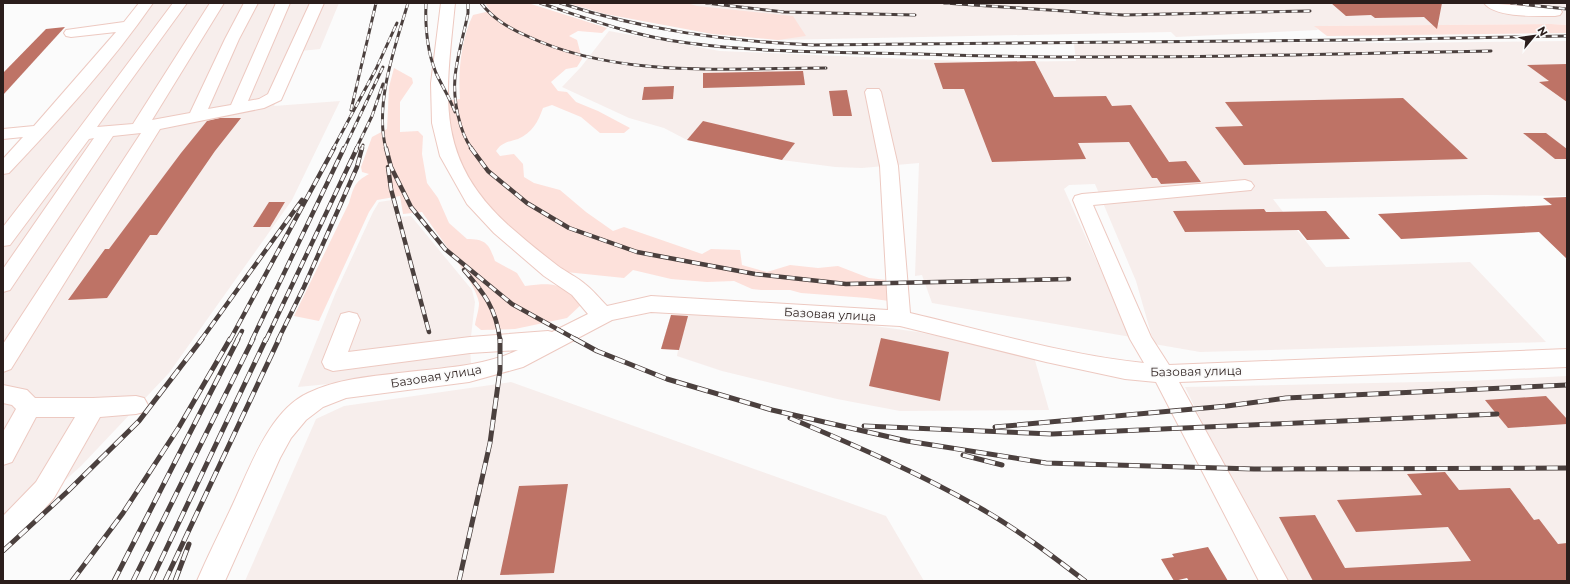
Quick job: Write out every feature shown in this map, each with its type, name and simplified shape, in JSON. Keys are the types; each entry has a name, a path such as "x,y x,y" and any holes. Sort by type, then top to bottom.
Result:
{"street":[{"path":"3,170 39,131 146,3"},
{"path":"3,240 84,134 180,3"},
{"path":"3,363 12,335 147,127 217,3"},
{"path":"197,116 232,39 251,3"},
{"path":"237,109 283,3"},
{"path":"84,134 147,127 264,103 275,97 317,3"},
{"path":"448,3 439,83 440,123 449,156 474,200 502,229 551,271 579,290 602,316"},
{"path":"1491,3 1496,7 1516,10 1555,12"},
{"path":"71,33 128,26"},
{"path":"873,92 889,166 896,283 900,318"},
{"path":"3,134 39,131"},
{"path":"3,285 107,132"},
{"path":"1245,186 1082,200 1141,339 1163,374 1274,581"},
{"name":"Базовая улица","path":"211,581 269,454 282,431 297,413 315,400 344,389 469,373 514,361 602,316 651,304 900,318 1046,354 1125,370 1163,374 1567,358"},
{"path":"348,320 333,362 470,345 561,337"},
{"path":"3,394 19,397 30,407 93,408 136,405"},
{"path":"3,455 30,407"},
{"path":"3,535 45,490 93,408"}],"shaded area":[{"path":"143,3 339,3 320,49 301,51 274,106 340,101 292,200 169,373 81,466 3,536 3,167"},
{"path":"485,3 528,3 607,28 602,33 578,31 569,36 577,40 582,59 577,67 566,69 551,82 558,91 567,92 576,102 598,111 630,128 624,133 600,133 581,117 552,105 543,108 537,122 527,134 523,137 503,144 496,151 500,156 514,154 523,164 524,177 534,183 560,190 586,212 613,231 624,227 702,254 711,249 740,250 742,265 767,272 790,265 818,268 838,266 869,278 887,280 889,301 801,293 790,290 752,289 734,281 707,282 671,279 633,270 624,278 566,272 506,225 485,204 460,169 444,101 460,99 460,67 463,45 473,15 490,11"},
{"path":"567,3 687,3 697,6 793,16 806,36 778,40 712,34 605,14"},
{"path":"619,3 1567,3 1567,25 1315,26 1318,30 1176,37 1171,32 778,40 678,26"},
{"path":"1567,25 1567,33 1327,36 1314,26"},
{"path":"609,31 720,51 984,62 1076,61 1074,44 1567,41 1567,196 1485,195 1273,199 1326,267 1470,262 1546,342 1200,352 1154,344 1136,281 1095,184 1069,185 1064,189 1131,337 932,303 922,275 915,276 919,163 862,168 835,167 782,160 687,140 664,128 629,118 562,87 581,67"},
{"path":"394,68 412,78 413,83 400,102 400,132 418,131 423,136 422,154 427,183 438,198 449,223 467,239 483,241 491,250 495,261 517,273 525,286 544,284 557,286 568,291 584,302 567,318 515,329 481,330 475,325 479,303 471,283 422,212 403,214 400,196 377,200 369,212 319,321 294,316 349,203 357,182 369,174 362,172 361,167 372,137 387,129 389,87"},
{"path":"392,200 399,217 411,216 472,290 475,302 470,345 471,364 429,374 298,387 336,292 373,212 379,202"},
{"path":"672,311 853,323 918,332 1034,357 1049,410 900,411 837,399 722,371 677,356 678,350 661,349"},
{"path":"1567,376 1567,581 1280,581 1185,387 1467,381"},
{"path":"511,382 886,516 924,581 245,581 316,419 344,406"}],"building":[{"path":"1331,3 1442,3 1437,29 1424,17 1375,18 1371,15 1346,16"},
{"path":"65,27 3,95 3,73 46,29"},
{"path":"1035,61 1054,97 1106,96 1112,106 1131,105 1169,162 1186,161 1201,182 1161,184 1157,178 1152,178 1129,142 1078,143 1086,159 992,162 964,89 943,89 934,63"},
{"path":"1567,64 1567,102 1539,82 1549,81 1527,65"},
{"path":"803,71 805,85 703,88 703,73"},
{"path":"674,86 673,99 642,100 644,87"},
{"path":"847,90 852,116 833,116 829,91"},
{"path":"1403,98 1468,159 1244,165 1215,127 1243,126 1225,102"},
{"path":"220,118 241,118 215,151 157,235 150,235 107,298 68,300 105,249 109,249 207,121"},
{"path":"703,121 795,143 782,160 687,140"},
{"path":"1523,133 1546,133 1567,149 1567,159 1555,159"},
{"path":"1567,197 1567,259 1539,232 1401,239 1378,214 1552,205 1543,198"},
{"path":"269,202 285,202 270,227 253,227"},
{"path":"1264,209 1266,212 1326,211 1350,239 1307,240 1299,230 1185,232 1173,211"},
{"path":"671,315 688,316 679,350 661,349"},
{"path":"881,338 949,352 940,401 869,386"},
{"path":"1546,396 1567,419 1567,424 1508,428 1485,400"},
{"path":"1445,472 1459,490 1510,488 1534,520 1539,519 1558,544 1567,543 1567,581 1313,581 1279,517 1315,515 1345,568 1471,561 1448,527 1356,532 1337,500 1422,495 1407,474"},
{"path":"568,484 554,573 500,575 519,486"},
{"path":"1208,547 1228,581 1189,581 1187,578 1174,581 1161,559 1174,557 1172,554"}],"railway":[{"path":"351,110 376,3"},
{"path":"386,149 383,132 384,95 392,57 408,3"},
{"path":"426,3 426,30 430,56 436,73 455,112"},
{"path":"468,3 468,13 457,61 455,95 460,125 467,142 472,149"},
{"path":"481,3 496,18 520,33 562,50 598,59 636,65 674,68 826,68"},
{"path":"540,3 631,32 688,43 745,49 1062,57 1491,51"},
{"path":"560,3 622,20 685,33 748,41 813,45 1352,40 1567,36"},
{"path":"706,3 784,12 915,15"},
{"path":"944,3 1123,15 1310,11"},
{"path":"1511,3 1567,9"},
{"path":"333,149 376,69 397,23"},
{"path":"344,149 383,67"},
{"path":"356,149 372,116 383,84"},
{"path":"362,149 363,145"},
{"path":"230,340 334,148"},
{"path":"252,340 344,148"},
{"path":"266,340 357,148"},
{"path":"278,340 304,287 357,167 362,148"},
{"path":"386,148 391,167 411,207 445,249 512,304 577,340"},
{"path":"471,148 488,171 527,203 569,228 637,252 755,274 846,284 1069,279"},
{"path":"388,167 391,189 429,332"},
{"path":"201,340 302,200"},
{"path":"464,270 478,286 488,302 496,319 500,340"},
{"path":"237,340 242,331"},
{"path":"3,551 67,492 139,421 202,339"},
{"path":"72,581 123,513 179,427 230,339"},
{"path":"114,581 238,339"},
{"path":"133,581 253,339"},
{"path":"151,581 266,339"},
{"path":"165,581 279,339"},
{"path":"575,339 597,351 667,379 772,410 907,441 1046,463 1254,469 1567,468"},
{"path":"459,581 490,443 500,370 500,340"},
{"path":"995,427 1227,406 1286,398 1567,385"},
{"path":"864,426 1052,434 1497,414"},
{"path":"790,418 886,460 957,495 1021,533 1085,581"},
{"path":"963,455 1002,465"},
{"path":"175,581 189,544"}]}
